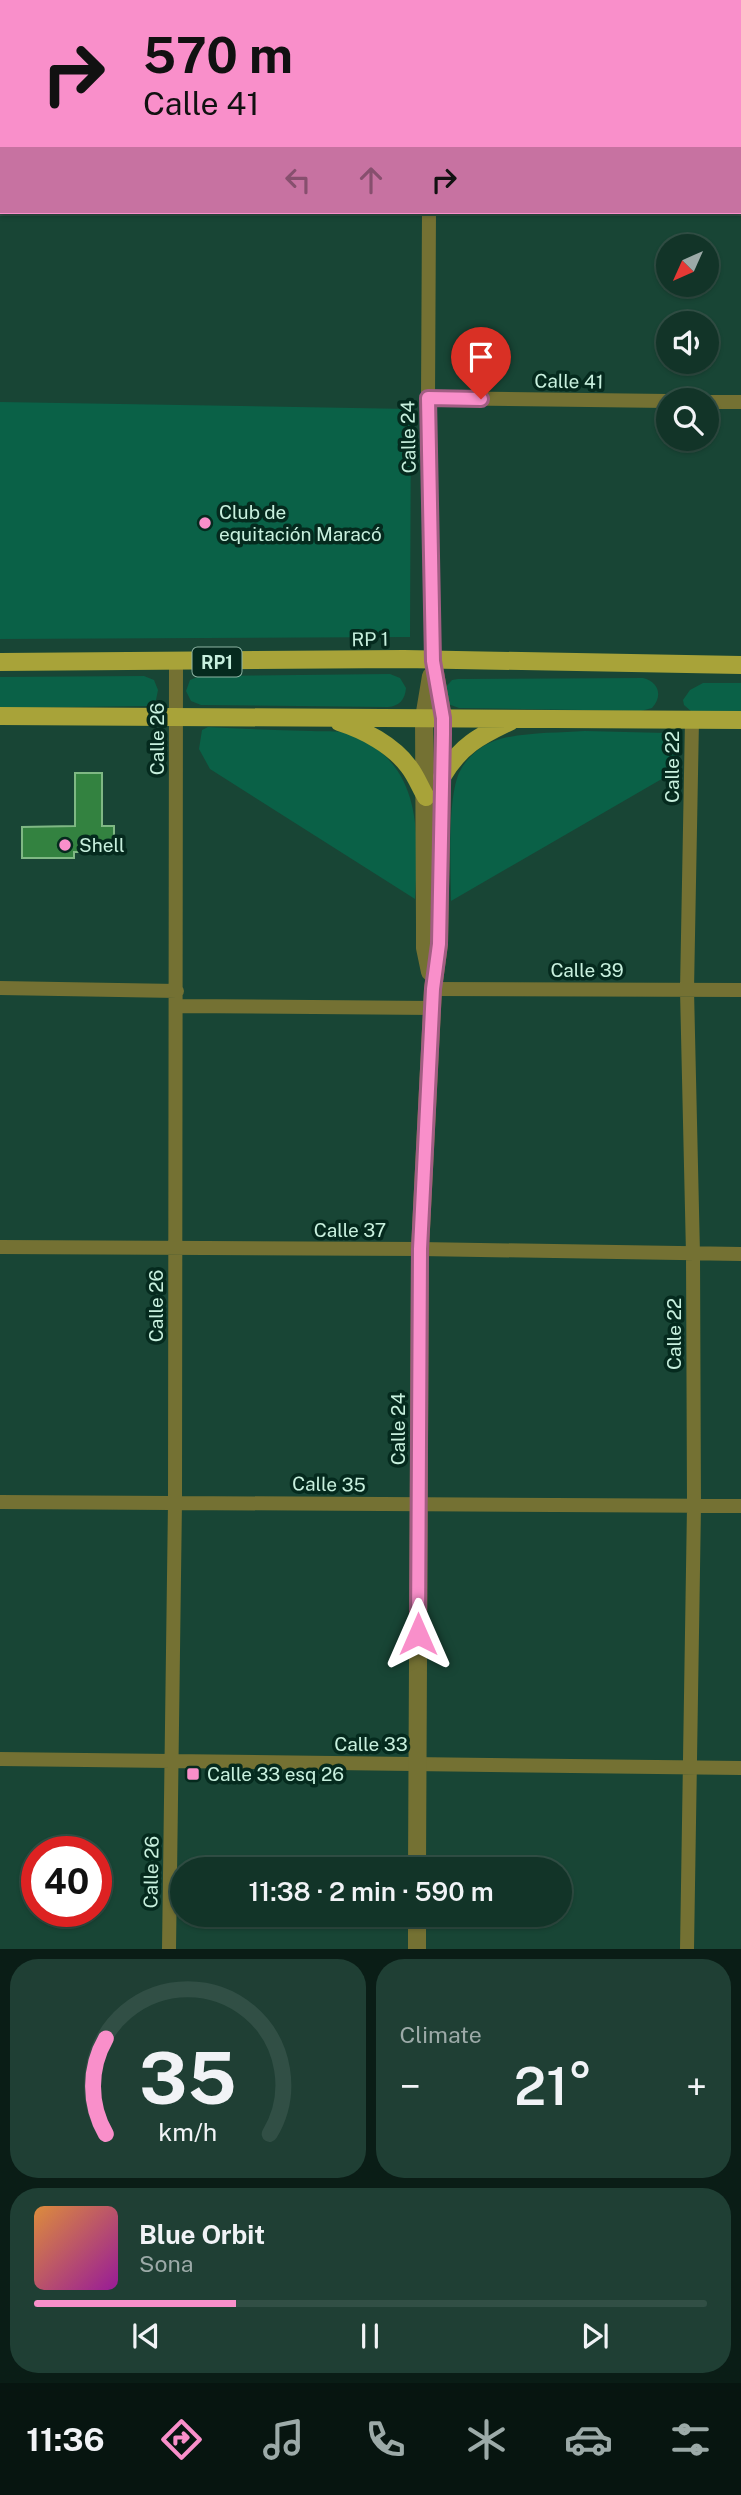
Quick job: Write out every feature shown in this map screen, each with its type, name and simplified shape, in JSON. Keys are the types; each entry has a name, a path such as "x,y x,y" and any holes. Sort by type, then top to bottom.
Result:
{"main road":[{"name":"RP 1","path":"0,662 404,659 741,665"},
{"path":"0,716 741,720"},
{"path":"322,718 359,729 376,738 408,766 426,797"},
{"path":"442,777 453,759 473,741 517,719"}],"street":[{"name":"Calle 24","path":"417,1857 420,1249 433,989 439,944 443,718 433,661 428,398 429,214"},
{"name":"Calle 41","path":"428,398 656,401"},
{"path":"719,401 741,402"},
{"name":"Calle 24","path":"433,661 424,718 425,948 433,989"},
{"name":"Calle 26","path":"169,1949 175,1502 176,662"},
{"name":"Calle 22","path":"687,1949 694,1506 693,1254 687,990 692,720"},
{"path":"0,988 177,991"},
{"name":"Calle 39","path":"433,989 741,990"},
{"path":"177,1006 432,1008"},
{"name":"Calle 37","path":"0,1247 741,1254"},
{"name":"Calle 35","path":"0,1502 741,1506"},
{"name":"Calle 33","path":"0,1759 741,1768"},
{"path":"416,1949 417,1927"}],"shaded area":[{"name":"Club de equitación Maracó","path":"0,402 411,409 410,637 0,639"},
{"path":"390,674 400,678 406,688 401,702 388,707 201,705 191,701 186,691 190,680 200,676"},
{"path":"144,676 154,680 158,690 156,700 148,706 0,708 0,677"},
{"path":"643,678 656,686 658,694 652,708 641,711 459,708 448,704 445,688 452,680 458,679"},
{"path":"703,683 741,683 741,713 692,712 684,705 683,700 690,690"},
{"path":"208,727 340,732 373,746 391,762 403,781 411,802 417,849 415,899 210,769 199,749 202,730"},
{"path":"585,731 666,733 675,744 679,769 451,901 450,836 453,800 455,785 465,763 483,746 504,738"}],"building":[{"path":"75,773 102,773 102,826 114,826 114,852 74,852 74,858 22,858 22,827 75,826"}],"place":[{"name":"Club de equitación Maracó","path":"205,523"},
{"name":"Shell","path":"65,845"},
{"name":"Calle 33 esq 26","path":"193,1774"}],"route":[{"path":"418,1634 420,1249 433,989 439,944 443,734 443,718 433,661 428,398 481,399"}]}
